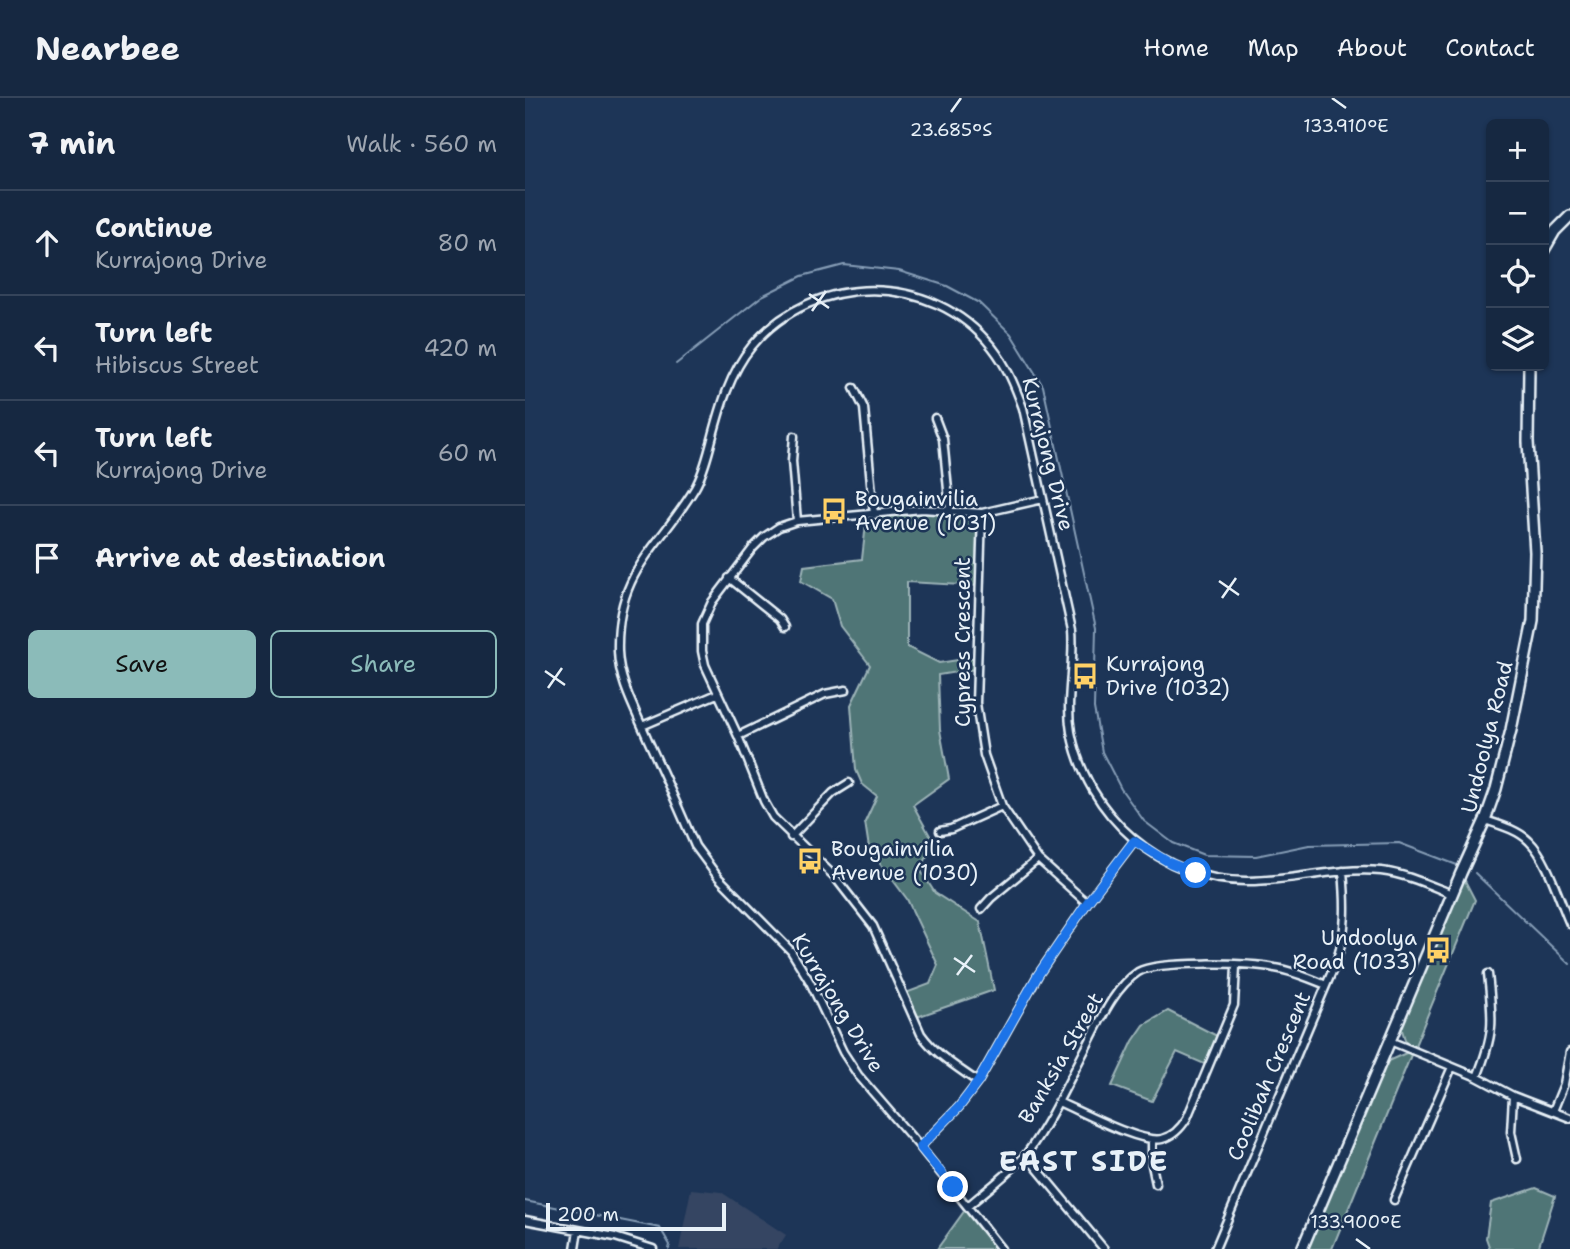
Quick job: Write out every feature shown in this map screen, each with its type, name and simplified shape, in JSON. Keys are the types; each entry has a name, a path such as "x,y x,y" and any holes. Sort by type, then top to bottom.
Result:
{"street":[{"path":"1547,245 1555,231 1570,216"},
{"name":"Kurrajong Drive","path":"1001,1249 920,1147 858,1075 844,1055 810,982 791,951 707,864 695,846 629,700 621,674 618,636 624,598 640,562 696,487 727,389 738,366 764,334 796,310 834,294 873,290 920,298 963,320 991,345 1008,370 1016,388 1072,630 1074,655 1070,708 1076,750 1083,771 1104,807 1134,841 1170,863 1196,873 1230,881 1343,871 1391,872 1452,894"},
{"name":"Undoolya Road","path":"1302,1249 1485,820 1511,730 1533,621 1535,573 1528,442 1529,371"},
{"path":"854,388 864,408 874,515"},
{"path":"935,418 943,439 950,510"},
{"path":"794,436 792,461 797,521"},
{"path":"978,1082 944,1059 929,1045 917,1026 873,926 834,876 773,817 717,694 702,651 702,624 712,602 729,578 753,548 779,527 797,521 922,509 982,513 1043,499"},
{"name":"Cypress Crescent","path":"982,513 976,703 983,755 1002,806 1038,859 1087,903"},
{"path":"729,578 780,619 785,627"},
{"path":"738,736 825,694 846,690"},
{"path":"642,726 717,694"},
{"path":"791,837 833,793 849,783"},
{"path":"940,831 951,829 1002,806"},
{"path":"1485,820 1513,831 1530,842 1545,866 1570,924"},
{"path":"920,1147 959,1107 978,1082 1038,975 1134,841"},
{"path":"981,909 1038,859"},
{"name":"Coolibah Crescent","path":"1215,1249 1339,953 1347,908 1343,871"},
{"name":"Banksia Street","path":"968,1206 1026,1155 1058,1102 1102,1018 1121,990 1138,973 1166,965 1261,966 1289,971 1326,985"},
{"path":"1058,1102 1146,1139 1171,1136 1182,1127 1187,1118 1234,1005 1236,966"},
{"path":"1477,1077 1492,1037 1488,974"},
{"path":"1390,1041 1477,1077 1513,1096 1570,1118"},
{"path":"1553,1111 1565,1084 1570,1052"},
{"path":"1394,1200 1452,1067"},
{"path":"1513,1096 1511,1132 1517,1159"},
{"path":"1152,1140 1152,1164 1156,1184"},
{"path":"1026,1155 1104,1249"},
{"path":"525,1220 615,1237 653,1249"},
{"path":"575,1249 578,1230"}],"shaded area":[{"path":"691,1189 721,1192 786,1235 777,1249 679,1249"}],"green space":[{"path":"922,509 982,513 980,586 907,582 907,647 939,663 977,657 976,669 938,675 940,730 949,779 913,805 933,841 921,871 935,893 980,922 994,990 914,1018 903,994 930,984 938,965 907,899 869,848 865,822 877,796 862,784 856,770 851,705 870,665 840,626 832,599 801,581 804,566 862,559 867,515"},
{"path":"1461,873 1475,900 1414,1048 1406,1043 1399,1020"},
{"path":"1168,1011 1221,1038 1209,1066 1177,1052 1152,1101 1112,1086 1133,1041 1144,1025"},
{"path":"1413,1050 1332,1249 1302,1249 1381,1064"},
{"path":"1536,1188 1555,1196 1538,1249 1490,1249 1486,1238 1491,1203"},
{"path":"968,1206 1001,1249 937,1249"}],"waterway":[{"path":"676,364 762,296 802,276 844,265 899,271 947,286 979,303 1011,334 1043,386 1096,628 1094,708 1102,752 1121,789 1144,821 1173,843 1204,855 1256,856 1309,845 1399,843 1457,865"},
{"path":"1475,873 1570,964"},
{"path":"525,1201 660,1228 670,1245 669,1249"}],"place":[{"name":"Bougainvilia Avenue (1031)","path":"834,511"},
{"name":"Kurrajong Drive (1032)","path":"1085,676"},
{"name":"Bougainvilia Avenue (1030)","path":"810,861"},
{"name":"Undoolya Road (1033)","path":"1438,950"}],"district":[{"name":"EAST SIDE","path":"1084,1161"}],"route":[{"path":"953,1187 920,1147 959,1107 978,1082 1038,975 1134,841 1170,863 1196,873"}]}
